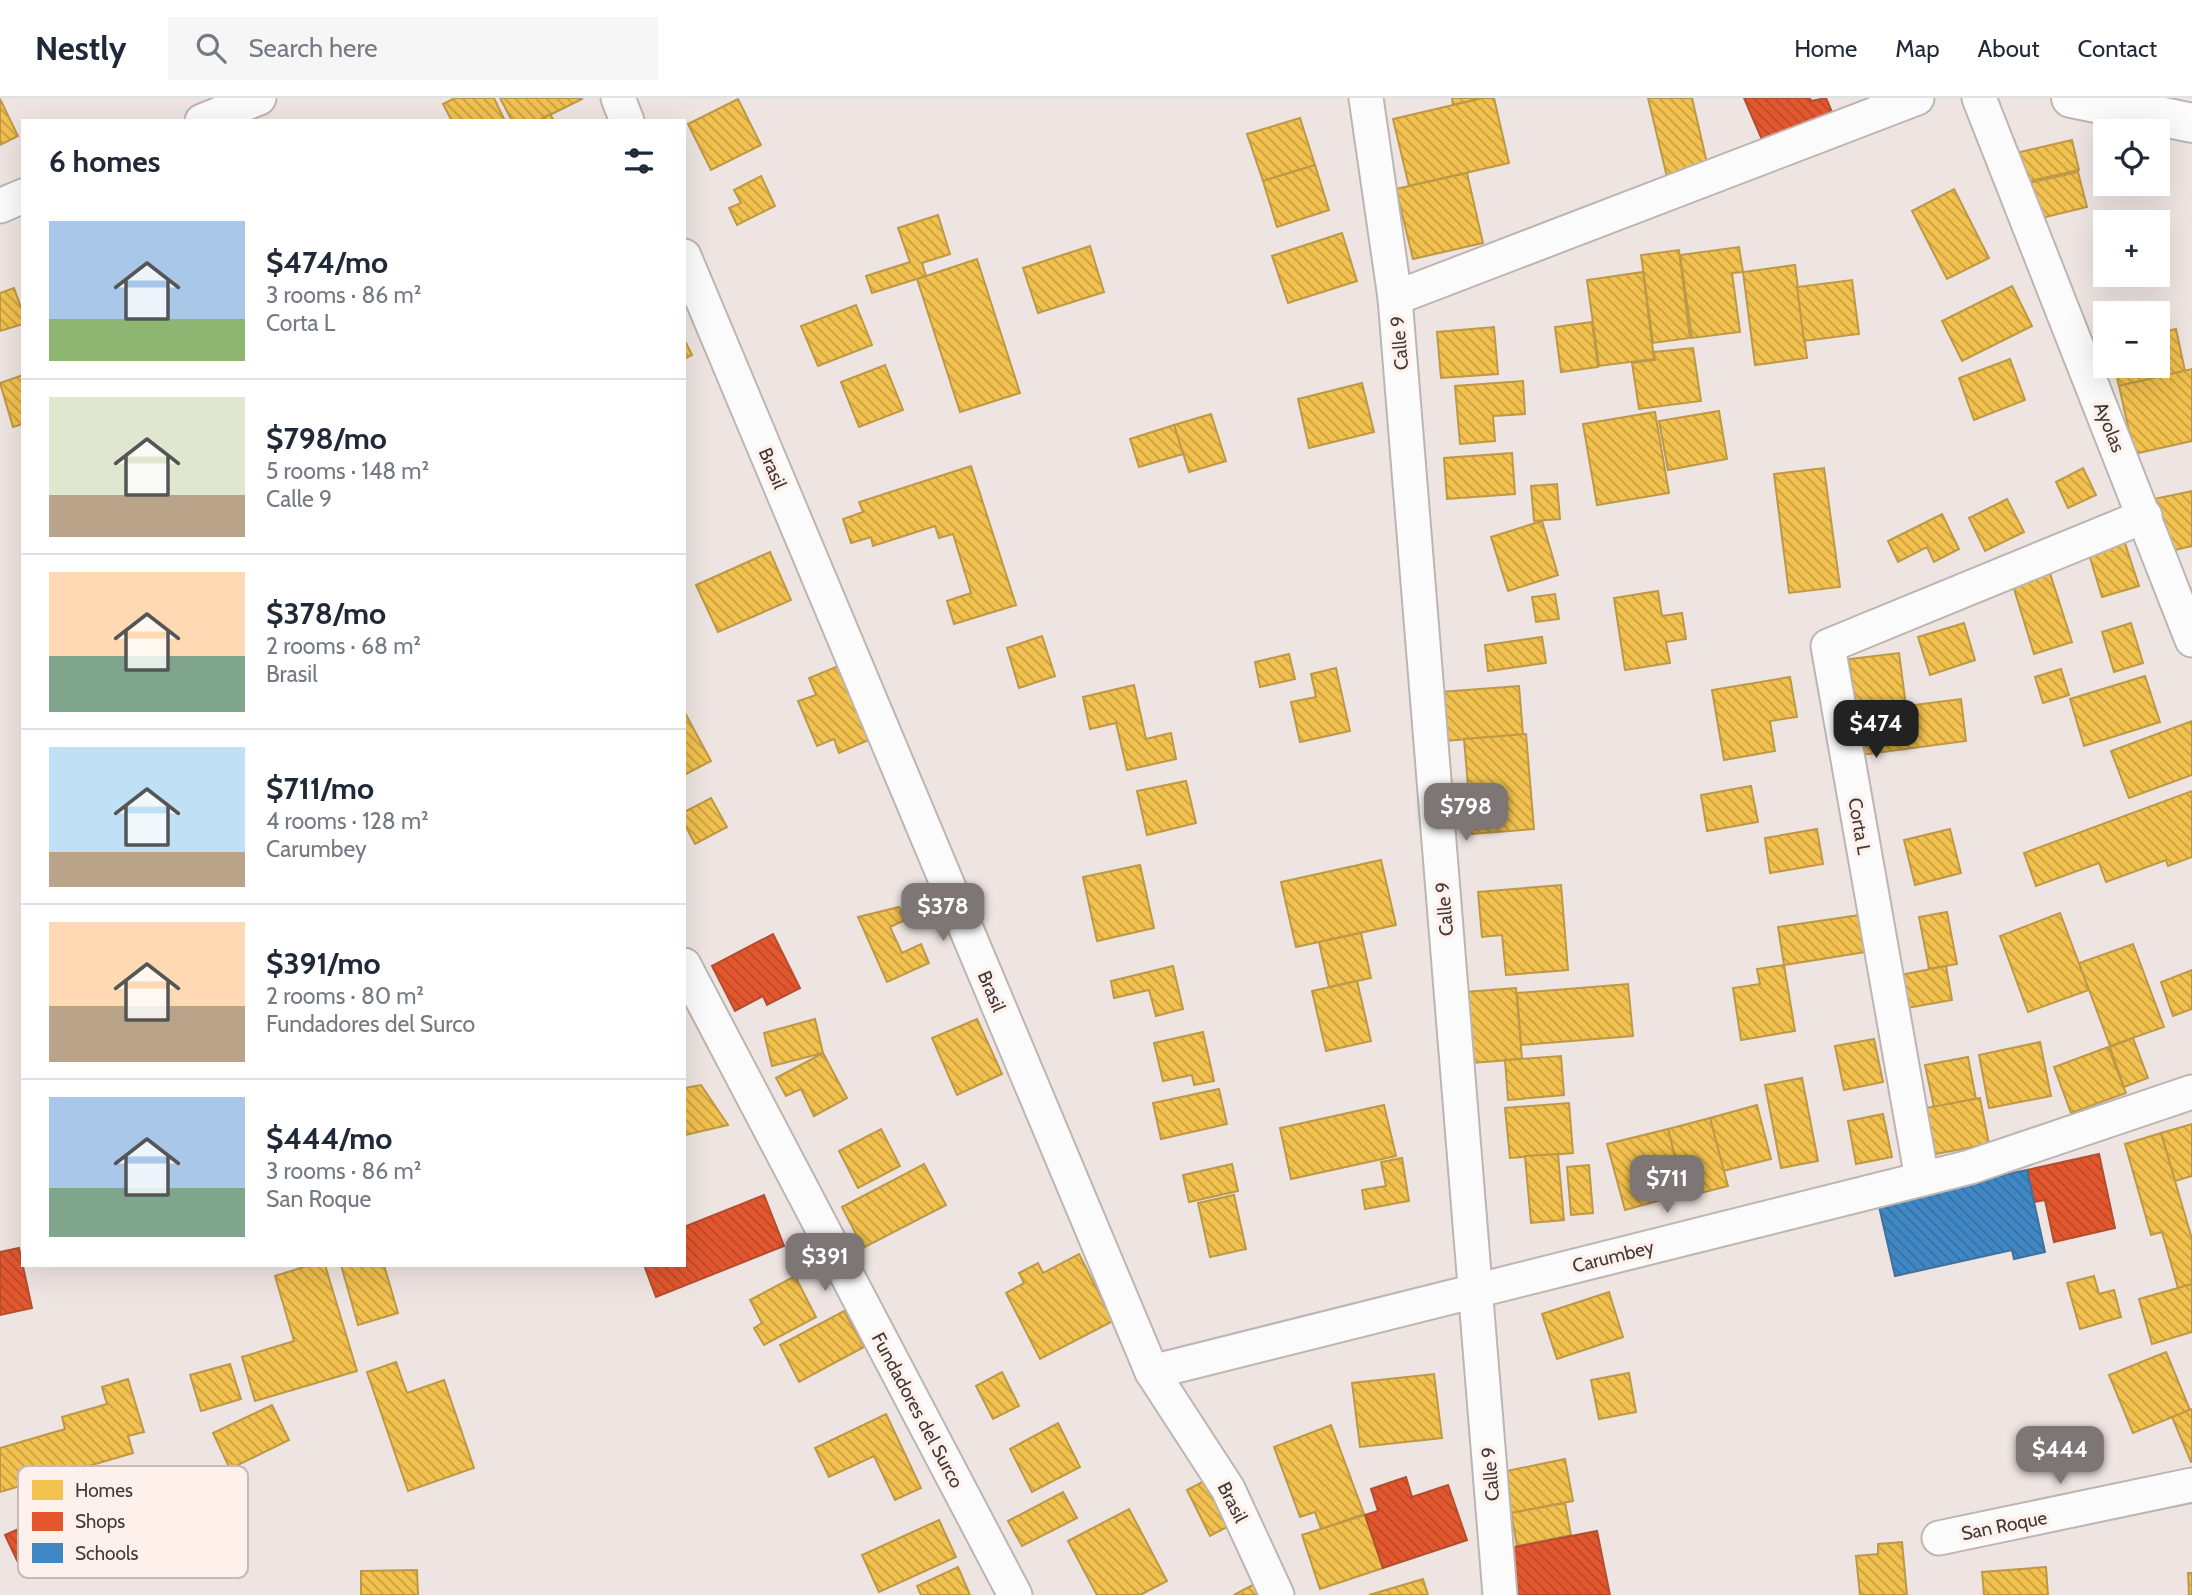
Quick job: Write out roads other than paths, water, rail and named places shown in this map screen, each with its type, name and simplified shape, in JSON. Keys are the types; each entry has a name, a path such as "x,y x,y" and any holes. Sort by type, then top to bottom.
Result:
{"street":[{"path":"618,98 626,119"},
{"name":"Calle 9","path":"1366,98 1395,298 1500,1595"},
{"path":"1395,298 1917,98"},
{"name":"Ayolas","path":"1979,98 2146,516 2192,640"},
{"path":"2071,98 2192,122"},
{"path":"207,119 241,106"},
{"path":"0,206 21,197"},
{"name":"Brasil","path":"686,261 1152,1372 1228,1489 1277,1595"},
{"name":"Corta L","path":"1922,1179 1828,646 2146,516"},
{"name":"Fundadores del Surco","path":"686,969 1015,1595"},
{"name":"Carumbey","path":"1152,1372 1970,1167 2192,1092"},
{"name":"San Roque","path":"1939,1538 2192,1485"}]}
